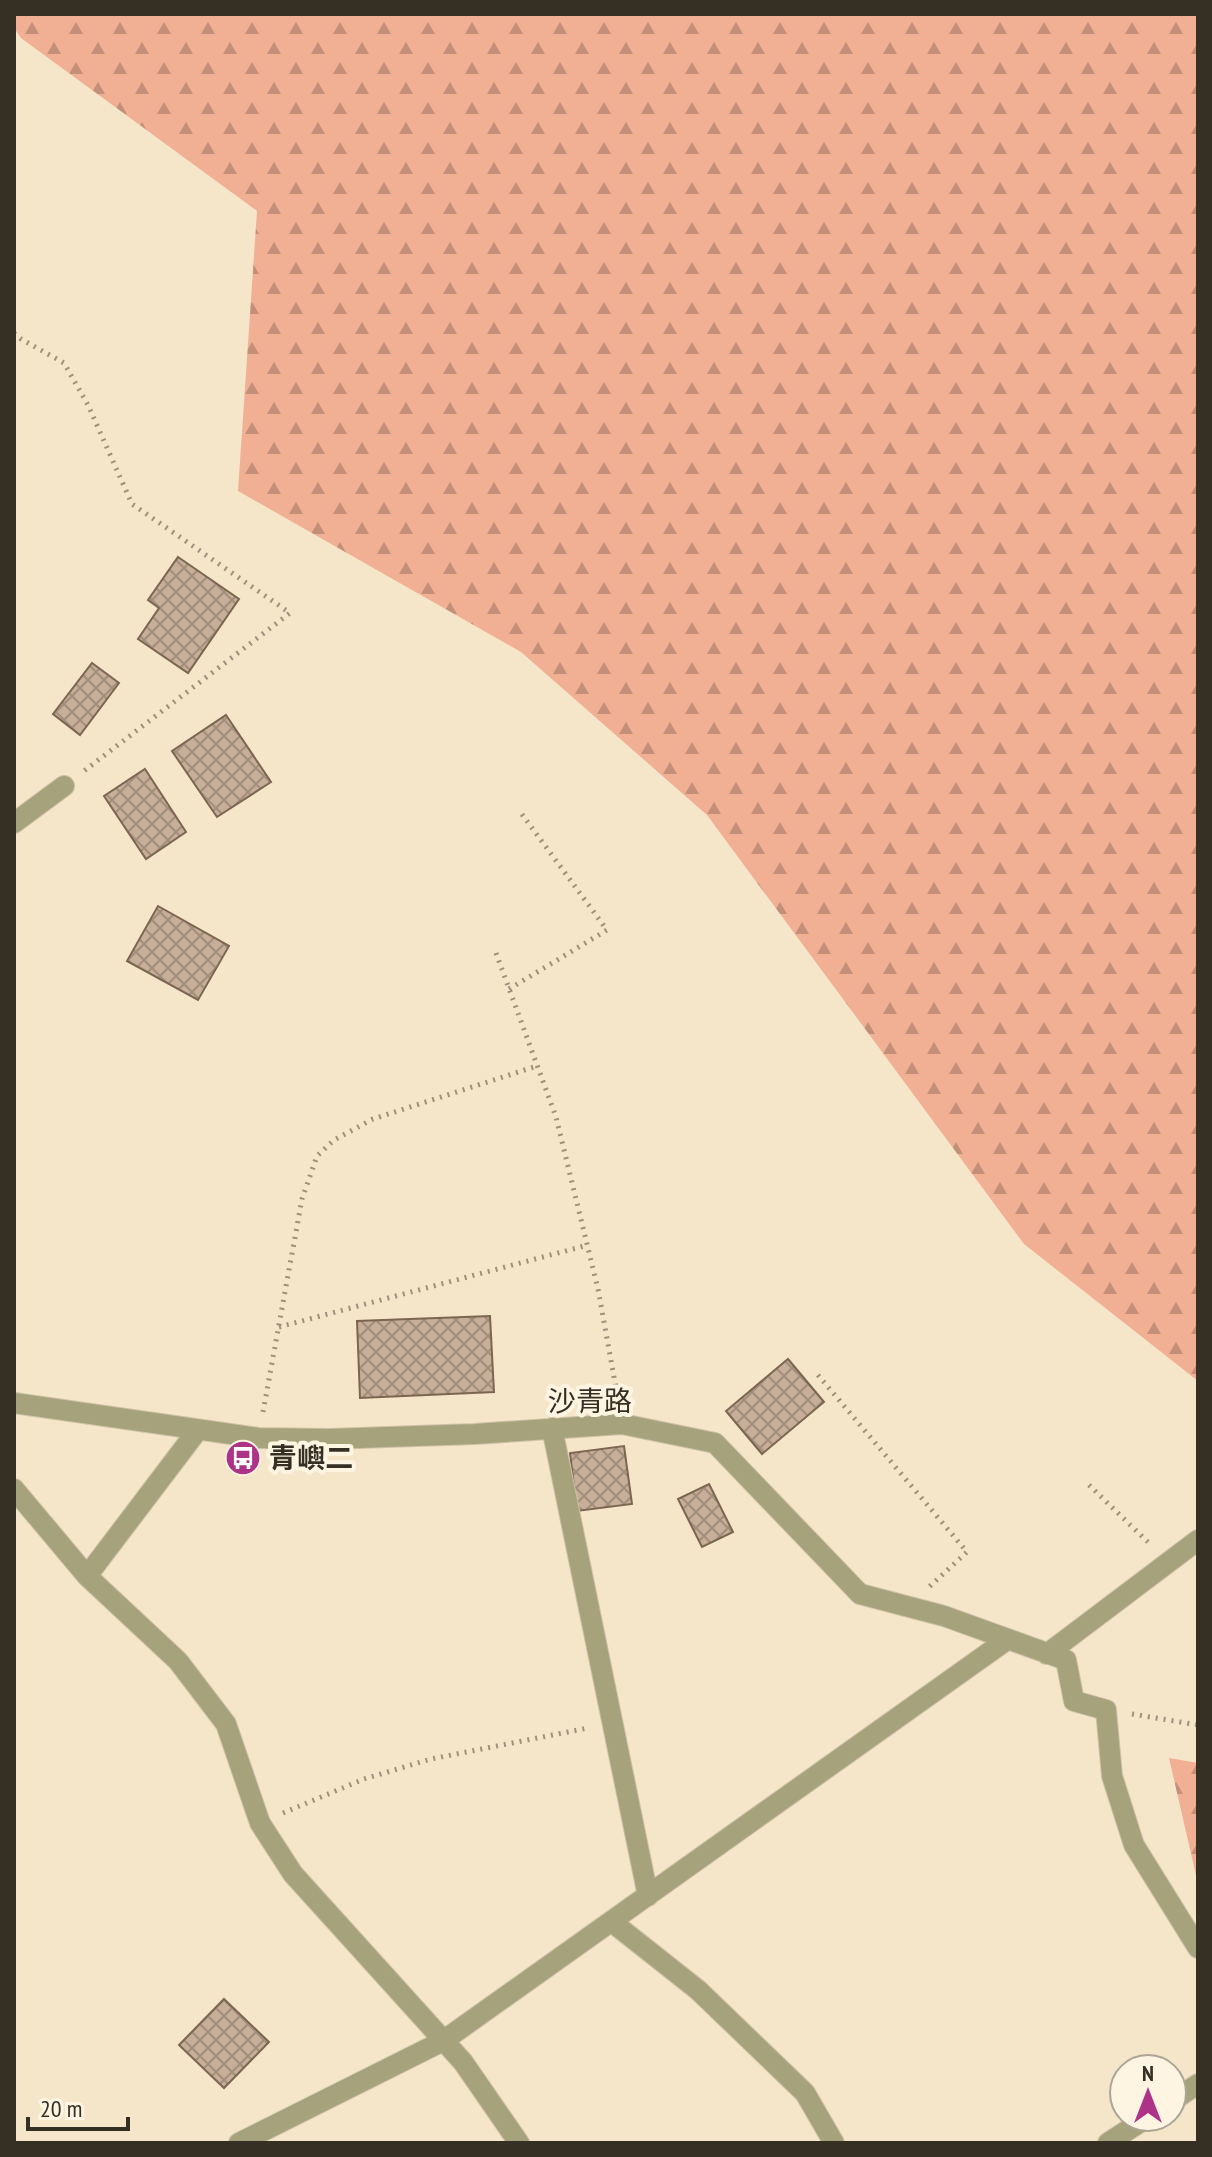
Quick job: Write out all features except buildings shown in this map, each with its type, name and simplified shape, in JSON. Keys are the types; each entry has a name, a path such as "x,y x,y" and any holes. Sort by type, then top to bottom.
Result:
{"street":[{"path":"14,823 64,786"},
{"name":"沙青路","path":"14,1403 258,1438 475,1434 622,1424 715,1443 860,1594 1066,1660 1074,1701 1106,1710"},
{"path":"552,1428 648,1896"},
{"path":"87,1576 197,1431"},
{"path":"14,1489 87,1576 178,1661 226,1724 260,1823 293,1874 463,2062 519,2143"},
{"path":"1047,1654 1198,1540"},
{"path":"239,2143 443,2041 1008,1639"},
{"path":"1106,1710 1112,1776 1134,1845 1198,1948"},
{"path":"612,1922 698,1990 795,2083 805,2093 834,2143"}],"path":[{"path":"14,333 64,363 88,405 132,504 290,613 64,786"},
{"path":"509,989 607,930 521,813"},
{"path":"496,953 556,1117 588,1245 622,1424"},
{"path":"258,1438 302,1199 317,1156 334,1140 373,1119 537,1066"},
{"path":"279,1327 588,1245"},
{"path":"818,1375 967,1552 908,1607"},
{"path":"1089,1485 1169,1562"},
{"path":"1106,1710 1198,1725"},
{"path":"260,1823 364,1779 431,1759 613,1723"}],"green space":[{"path":"14,14 1198,14 1198,1381 1024,1244 707,815 521,652 238,491 257,211 21,38 14,28"},
{"path":"1169,1758 1198,1763 1198,1884"}],"place":[{"name":"青嶼二","path":"243,1458"}]}
